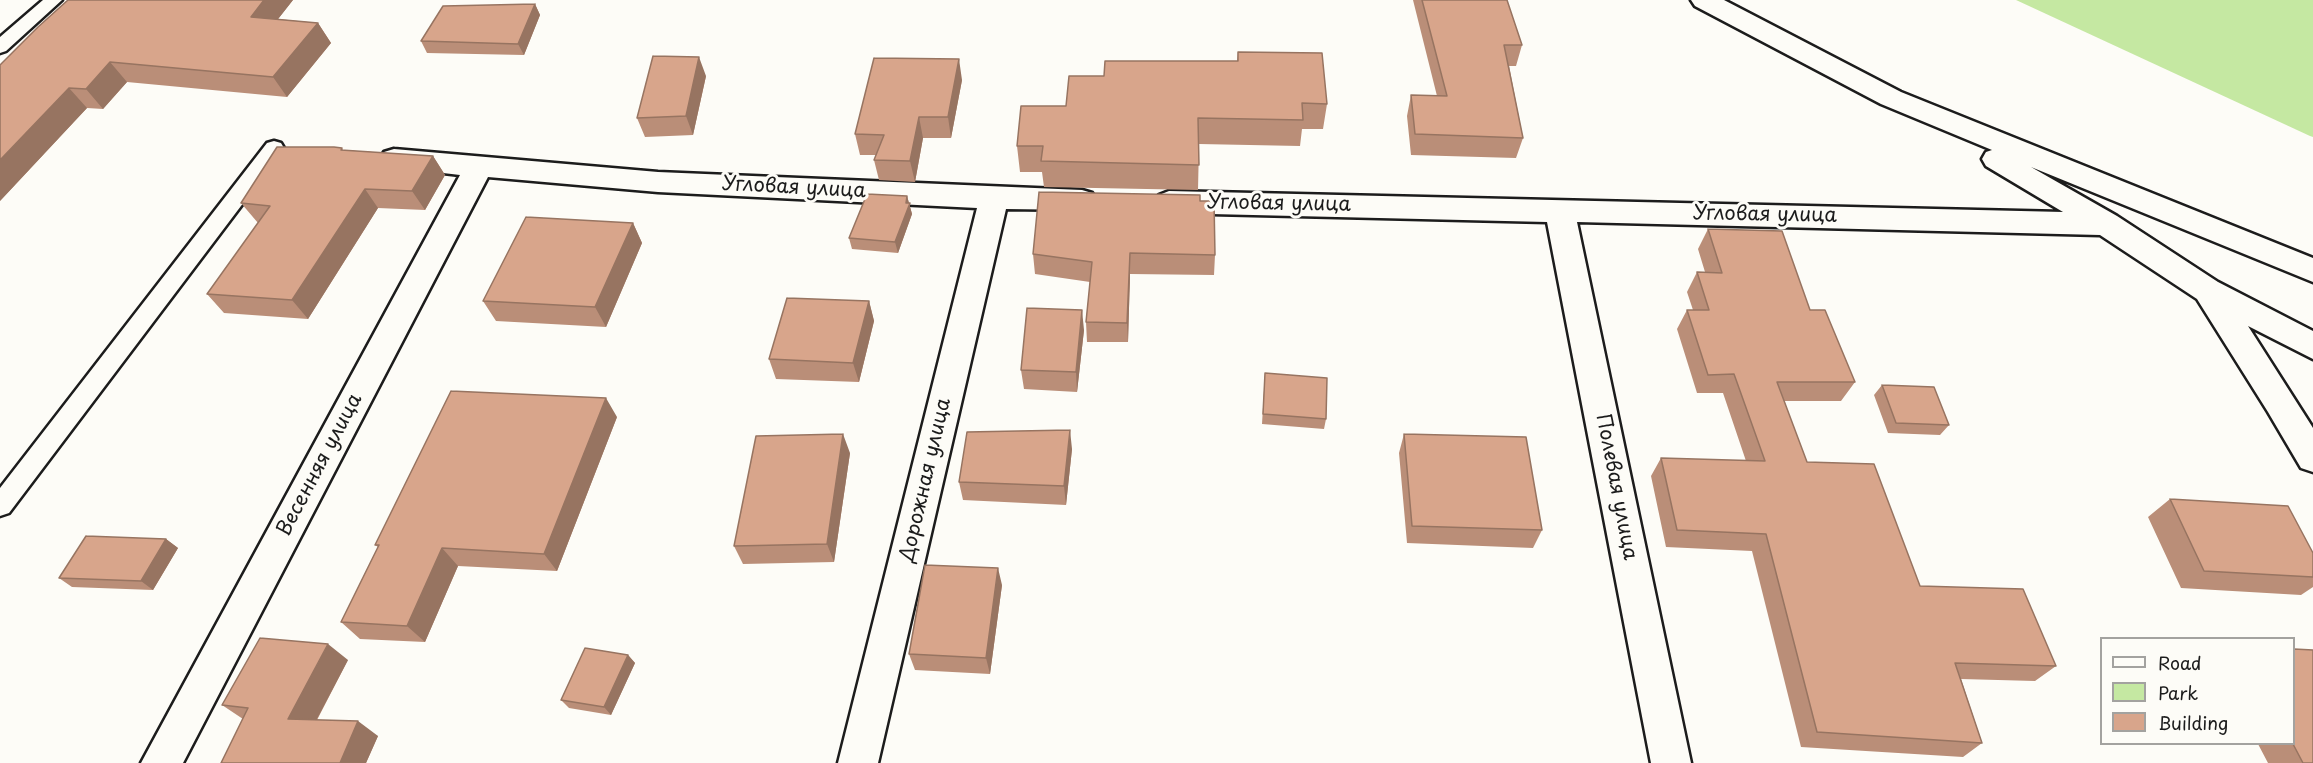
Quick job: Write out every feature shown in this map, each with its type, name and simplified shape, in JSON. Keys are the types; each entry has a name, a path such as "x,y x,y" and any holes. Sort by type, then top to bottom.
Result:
{"street":[{"path":"1704,0 1891,98 2106,224 2207,290 2313,346"},
{"path":"1891,98 2313,271"},
{"name":"Угловая улица","path":"366,156 658,182 994,198 1112,200"},
{"name":"Весенняя улица","path":"161,763 479,167"},
{"name":"Дорожная улица","path":"858,763 994,198"},
{"name":"Угловая улица","path":"1147,201 2106,224"},
{"name":"Полевая улица","path":"1560,210 1671,763"},
{"path":"2207,290 2280,402 2313,458"}],"lane":[{"path":"0,47 53,0"},
{"path":"0,506 286,149"}],"green space":[{"path":"2016,0 2313,0 2313,137 2310,136"}],"building":[{"path":"68,0 264,0 251,17 318,23 273,77 110,62 86,89 69,88 0,160 0,65"},
{"path":"1422,0 1507,0 1522,45 1504,45 1523,138 1415,134 1411,95 1447,96"},
{"path":"535,4 518,44 421,41 443,6"},
{"path":"1238,52 1322,53 1327,104 1302,103 1303,120 1198,118 1199,165 1041,161 1043,146 1017,146 1021,106 1066,106 1069,76 1104,76 1105,61 1238,61"},
{"path":"653,56 699,57 686,116 637,118"},
{"path":"874,58 959,59 948,117 919,117 910,161 874,160 884,135 855,134"},
{"path":"277,147 334,147 342,148 341,150 433,156 412,191 365,189 292,300 207,294 270,206 241,203"},
{"path":"1039,192 1200,195 1200,201 1214,201 1215,255 1130,253 1127,323 1086,322 1092,262 1033,254"},
{"path":"867,194 907,196 906,203 910,203 895,242 849,238"},
{"path":"526,217 633,223 595,307 483,301"},
{"path":"1708,229 1782,231 1810,310 1825,310 1855,382 1777,382 1807,462 1874,464 1920,586 2023,589 2056,666 1955,663 1982,743 1817,732 1766,534 1677,530 1661,458 1765,461 1734,374 1708,375 1687,310 1709,310 1697,272 1722,273"},
{"path":"787,298 869,301 853,363 769,359"},
{"path":"1027,308 1082,310 1076,372 1021,370"},
{"path":"1265,373 1327,378 1326,419 1263,414"},
{"path":"1882,385 1934,387 1949,425 1896,423"},
{"path":"451,391 606,398 544,554 442,548 407,626 341,622 379,545 375,545"},
{"path":"1070,430 1064,486 959,482 967,432"},
{"path":"843,434 827,544 734,546 756,436"},
{"path":"1404,434 1526,437 1542,530 1412,526"},
{"path":"2170,499 2288,506 2313,553 2313,577 2204,571"},
{"path":"86,536 166,539 141,581 59,578"},
{"path":"925,565 998,568 986,658 909,654"},
{"path":"260,638 328,644 288,719 358,721 340,763 221,763 248,708 222,705"},
{"path":"585,648 628,655 604,707 561,700"},
{"path":"2295,649 2313,650 2313,763 2303,763 2294,745"}]}
